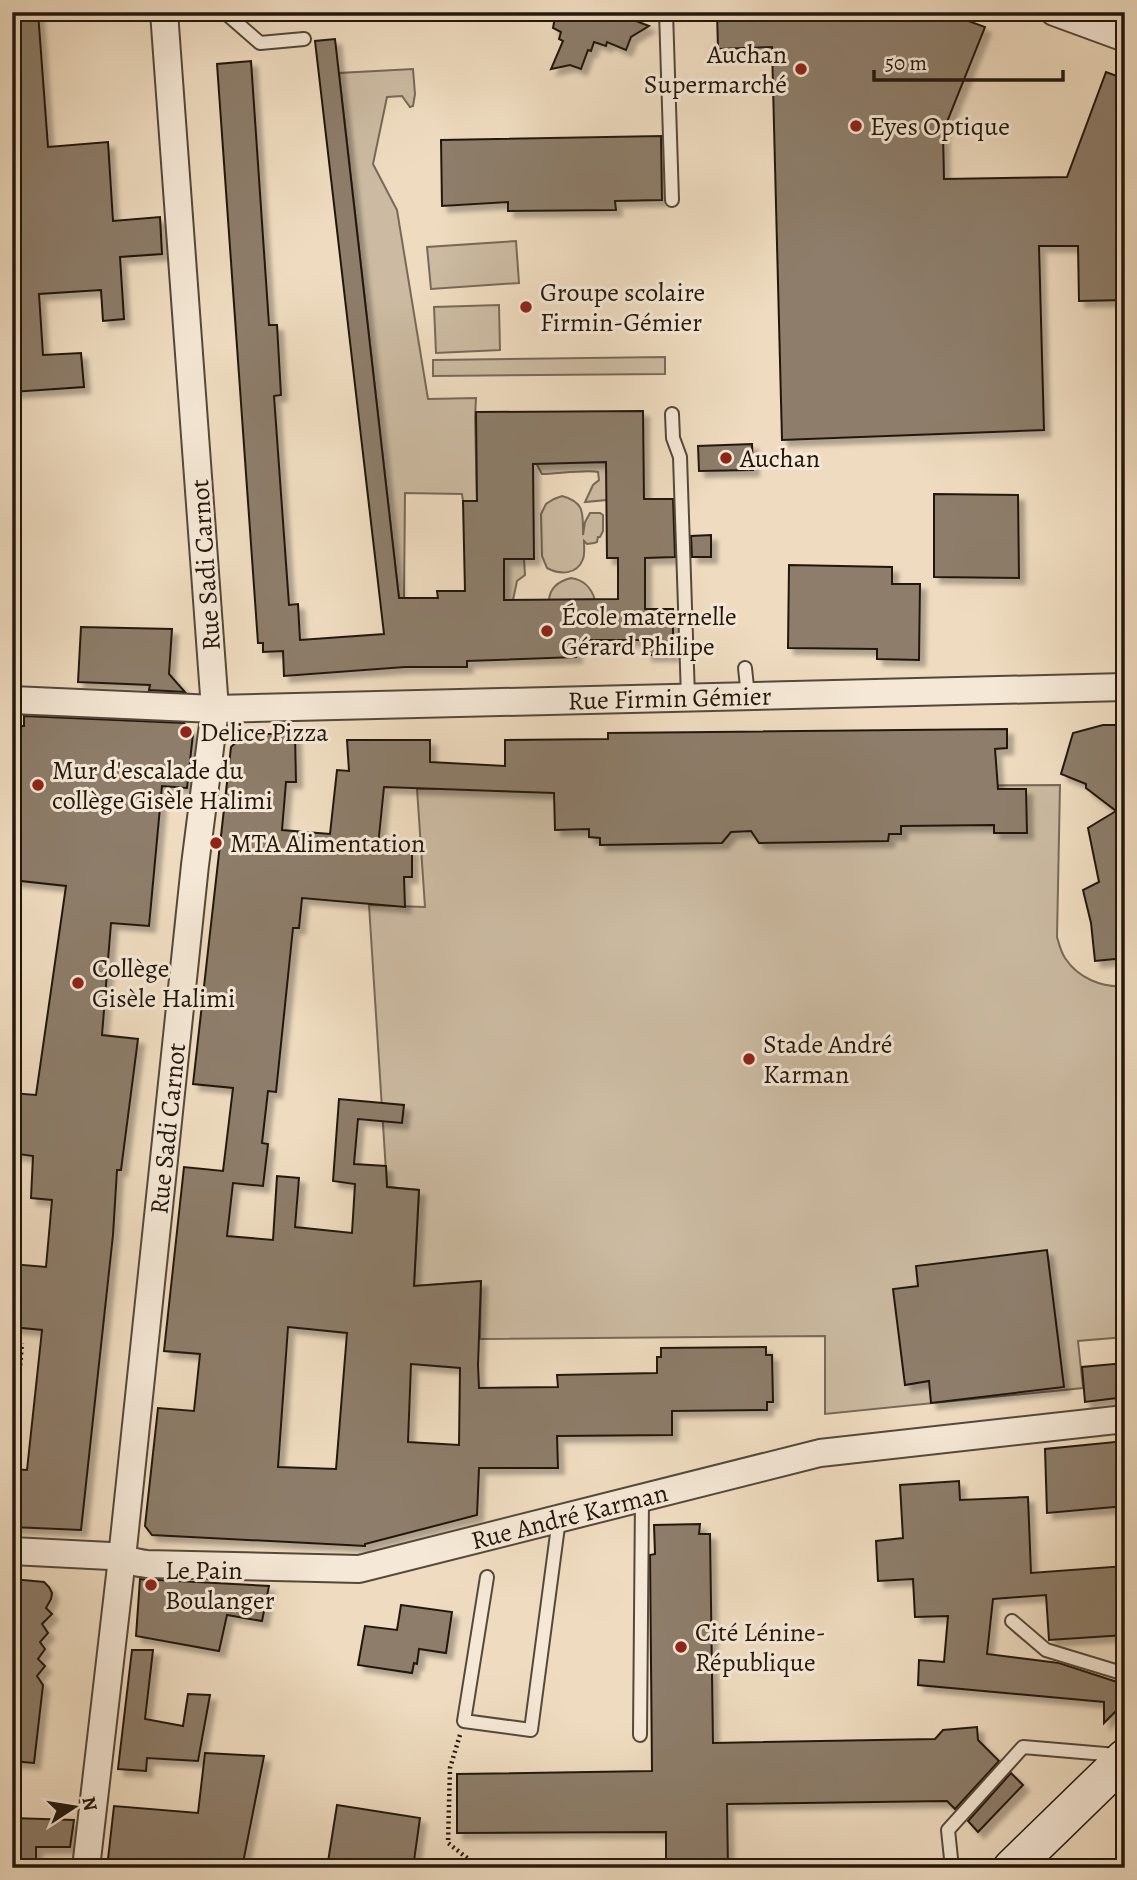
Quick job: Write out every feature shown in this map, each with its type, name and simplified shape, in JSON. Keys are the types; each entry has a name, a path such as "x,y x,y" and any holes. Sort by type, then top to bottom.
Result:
{"main road":[{"path":"1012,1868 1125,1757"}],"street":[{"name":"Rue Sadi Carnot","path":"86,1868 122,1558 195,864 215,709 164,12"},
{"path":"1054,12 1125,38"},
{"name":"Rue Firmin Gémier","path":"12,700 215,709 1125,687"},
{"name":"Rue André Karman","path":"12,1551 110,1556 132,1563 147,1564 359,1569 820,1452 1125,1419"}],"lane":[{"path":"228,12 229,16 260,43 304,39"},
{"path":"666,12 672,200"},
{"path":"672,414 673,438 680,457 688,698"},
{"path":"745,668 748,696"},
{"path":"640,1735 642,1497"},
{"path":"487,1577 464,1721 531,1730 559,1519"},
{"path":"1012,1621 1046,1650 1125,1674"},
{"path":"952,1868 948,1830 1023,1747 1125,1757"},
{"path":"1073,1808 1125,1774"}],"path":[{"path":"12,1464 22,1343"},
{"path":"464,1721 450,1768 447,1843 480,1868"}],"shaded area":[{"path":"413,69 413,106 410,107 402,96 387,97 373,164 397,210 428,399 476,398 477,501 463,501 462,494 405,493 404,598 399,598 339,73"},
{"path":"516,241 519,283 431,289 427,247"},
{"path":"499,305 500,350 436,353 434,307"},
{"path":"665,357 665,374 433,376 433,360"},
{"path":"616,462 617,499 585,502 593,485 599,480 598,472 542,474 536,463"},
{"path":"562,496 579,505 583,535 590,513 603,515 603,531 597,542 587,544 584,541 583,559 577,568 568,572 547,568 542,556 541,514 546,504"},
{"path":"504,559 524,559 525,575 517,581 513,600 504,600"},
{"path":"571,578 586,585 595,600 549,600 556,585"},
{"path":"1060,785 1059,945 1070,965 1084,976 1099,983 1125,986 1125,1337 1078,1341 1083,1388 825,1414 825,1336 480,1339 481,1281 414,1286 419,1190 387,1187 369,905 425,907 417,789"}],"building":[{"path":"12,12 38,12 48,147 108,142 113,221 160,217 162,254 120,257 124,319 103,321 101,290 39,294 43,355 81,353 84,387 12,392"},
{"path":"556,12 613,12 649,26 631,37 626,50 607,42 606,46 594,42 581,69 570,65 551,69 563,41 559,39 561,32 553,28"},
{"path":"717,12 944,12 985,27 943,132 944,179 1067,177 1106,72 1125,79 1125,300 1079,301 1078,246 1039,246 1044,430 782,440 772,47 718,49"},
{"path":"335,39 399,598 438,598 437,591 465,591 463,501 477,501 476,412 643,411 644,499 673,499 675,557 645,558 645,609 673,609 673,655 646,655 646,640 576,640 576,657 467,661 467,667 405,667 284,676 283,651 263,652 263,643 258,643 217,64 251,61 269,325 277,325 281,395 274,396 289,605 298,604 300,640 384,634 315,41","holes":["606,462 607,558 618,558 618,599 504,600 504,559 534,559 533,464"]},
{"path":"661,136 662,200 615,201 616,210 508,211 508,202 442,206 441,140"},
{"path":"752,444 753,470 699,471 698,446"},
{"path":"934,494 1018,495 1019,578 934,577"},
{"path":"711,535 711,557 692,557 691,536"},
{"path":"789,565 892,567 892,584 920,584 919,660 877,659 877,649 788,648"},
{"path":"81,627 172,629 169,674 185,692 149,690 150,685 78,682"},
{"path":"24,716 184,723 193,734 187,788 162,786 149,926 111,923 102,1035 138,1039 121,1170 117,1170 113,1235 81,1530 12,1527 12,1469 27,1470 42,1330 12,1327 12,1264 46,1267 52,1200 31,1198 33,1156 12,1153 12,1093 36,1095 66,886 12,880 12,726 24,726"},
{"path":"1103,725 1125,725 1125,958 1095,961 1091,923 1083,890 1099,882 1088,828 1116,811 1086,788 1086,784 1061,774 1073,733"},
{"path":"1007,729 1007,748 995,749 998,789 1026,789 1027,833 994,833 994,825 901,826 901,834 889,834 888,841 759,843 751,831 731,832 722,843 600,845 600,838 589,837 589,829 555,830 554,793 384,787 378,846 412,849 412,877 404,877 405,907 302,898 299,928 293,928 276,1092 268,1091 262,1143 268,1144 263,1186 233,1183 227,1236 273,1240 277,1176 299,1178 295,1227 352,1233 355,1184 333,1181 339,1099 404,1105 402,1123 358,1119 354,1164 386,1166 387,1187 419,1190 414,1286 481,1281 479,1388 558,1387 557,1375 657,1373 657,1357 661,1357 661,1348 766,1347 766,1355 772,1355 773,1402 767,1402 767,1410 672,1411 672,1435 557,1436 558,1468 479,1468 477,1515 365,1546 152,1535 145,1526 158,1408 194,1411 200,1354 164,1351 184,1167 223,1171 233,1088 193,1084 231,747 245,734 295,734 296,782 286,782 282,830 330,834 337,770 349,771 347,740 430,740 430,762 505,766 505,740 608,739 608,733","holes":["288,1327 347,1333 336,1469 278,1467","411,1364 460,1368 459,1445 408,1442"]},
{"path":"1047,1250 1064,1387 931,1403 929,1381 905,1385 893,1289 918,1286 916,1266"},
{"path":"1125,1363 1125,1397 1085,1402 1082,1367"},
{"path":"1125,1441 1125,1506 1047,1513 1045,1449"},
{"path":"959,1481 960,1500 1028,1497 1031,1573 1125,1566 1125,1635 1049,1640 1046,1595 993,1599 987,1654 1059,1663 1117,1682 1125,1689 1125,1702 1104,1723 1104,1702 918,1685 919,1660 944,1662 948,1616 915,1617 913,1579 878,1581 876,1541 903,1538 900,1485"},
{"name":"Cité Lénine- République","path":"700,1524 699,1534 710,1534 713,1743 935,1739 943,1730 977,1727 978,1740 999,1761 955,1809 947,1801 727,1804 728,1868 666,1868 666,1832 457,1833 457,1774 652,1771 650,1555 655,1554 654,1525"},
{"path":"12,1579 44,1582 52,1593 46,1608 52,1614 42,1624 48,1633 40,1642 45,1649 38,1659 45,1666 37,1676 43,1685 34,1763 12,1761"},
{"path":"140,1579 269,1586 262,1621 227,1615 219,1651 136,1636"},
{"path":"401,1605 452,1612 446,1653 419,1649 417,1664 414,1663 412,1673 358,1665 365,1626 397,1630"},
{"path":"132,1650 153,1650 145,1719 183,1726 188,1694 210,1695 198,1761 147,1758 146,1771 118,1769"},
{"path":"205,1753 264,1756 242,1868 107,1868 114,1806 198,1813"},
{"path":"1011,1773 1023,1785 978,1832 968,1821"},
{"path":"337,1805 420,1818 413,1868 327,1868"},
{"path":"12,1818 74,1820 70,1847 36,1847 36,1868 12,1868"}],"place":[{"name":"Auchan Supermarché","path":"801,69"},
{"name":"Eyes Optique","path":"856,126"},
{"name":"Groupe scolaire Firmin-Gémier","path":"526,307"},
{"name":"Auchan","path":"726,458"},
{"name":"École maternelle Gérard Philipe","path":"547,631"},
{"name":"Delice Pizza","path":"186,732"},
{"name":"Mur d'escalade du collège Gisèle Halimi","path":"38,785"},
{"name":"MTA Alimentation","path":"216,843"},
{"name":"Collège Gisèle Halimi","path":"78,983"},
{"name":"Stade André Karman","path":"749,1059"},
{"name":"Le Pain Boulanger","path":"151,1585"},
{"name":"Cité Lénine- République","path":"681,1647"}]}
